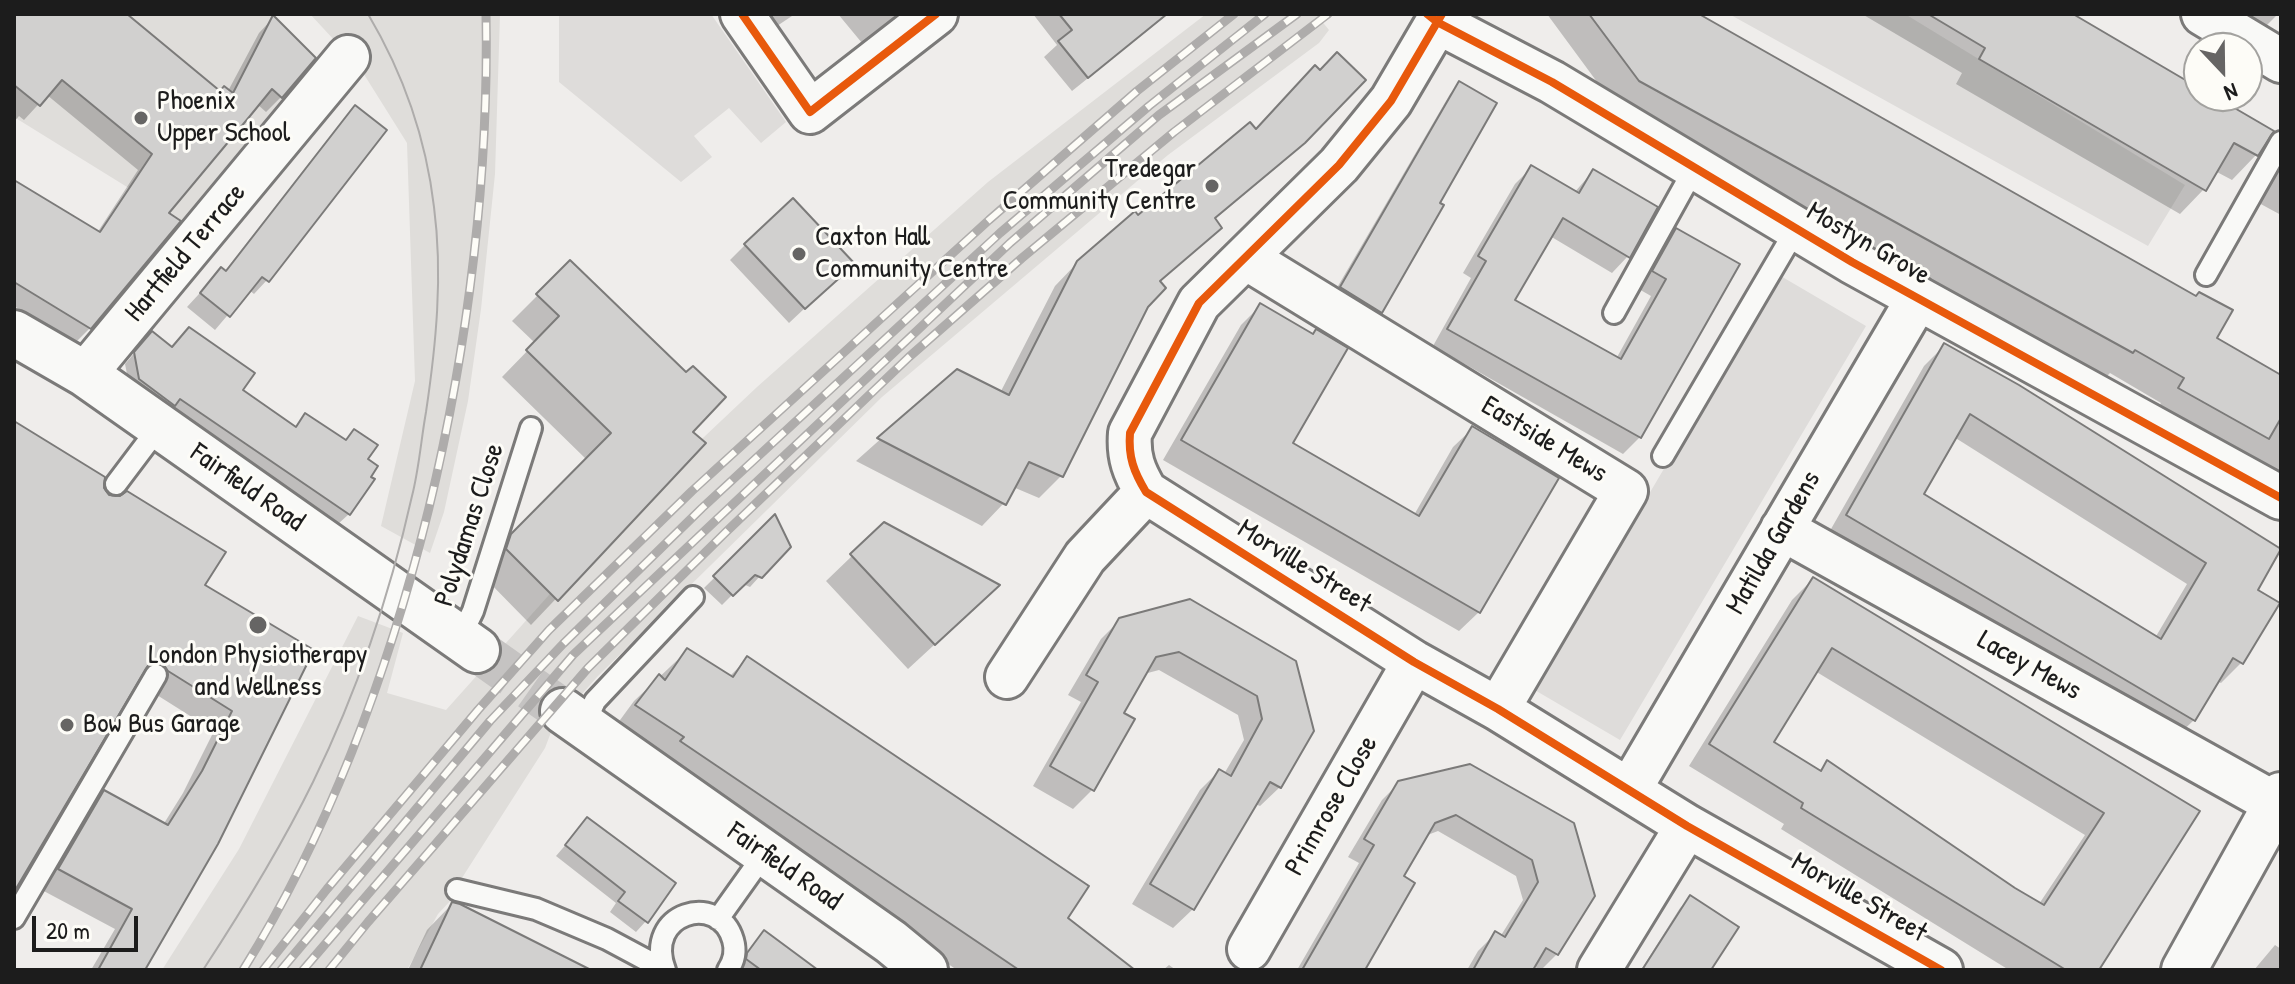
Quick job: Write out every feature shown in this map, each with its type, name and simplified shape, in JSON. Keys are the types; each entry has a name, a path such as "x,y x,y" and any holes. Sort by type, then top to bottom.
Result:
{"main road":[{"name":"Fairfield Road","path":"15,337 85,374 468,644"},
{"name":"Fairfield Road","path":"573,718 891,942 925,970"},
{"path":"2184,970 2279,799"}],"street":[{"path":"742,14 810,112 936,14"},
{"path":"2203,14 2281,61"},
{"path":"1007,677 1085,557 1146,492 1133,471 1128,451 1130,433 1199,303 1339,165 1391,101 1440,18"},
{"name":"Mostyn Grove","path":"1440,18 1796,229 2269,491"},
{"name":"Hartfield Terrace","path":"85,374 348,57"},
{"name":"Eastside Mews","path":"1246,258 1626,491 1498,709"},
{"name":"Matilda Gardens","path":"1630,789 1918,298"},
{"name":"Morville Street","path":"1146,492 1414,662 1498,709 1687,826 1941,970"},
{"name":"Lacey Mews","path":"1782,529 2279,799"},
{"name":"Primrose Close","path":"1249,949 1414,662"},
{"path":"1599,970 1687,826"}],"lane":[{"path":"2206,275 2281,142"},
{"path":"1614,313 1695,167"},
{"path":"1663,456 1796,229"},
{"path":"116,484 159,427"},
{"name":"Polydamas Close","path":"468,644 473,611 531,428"},
{"path":"573,718 595,701 693,597"},
{"path":"14,918 156,675"},
{"path":"718,919 765,853"},
{"path":"457,890 536,909 607,939 665,970"},
{"path":"665,970 660,945 670,924 681,916 695,913 718,919 733,937 733,964 728,970"}],"shaded area":[{"name":"Phoenix Upper School","path":"14,14 271,14 316,58 182,221 14,117"},
{"path":"310,14 500,14 495,174 481,309 468,401 444,512 430,553 381,526 415,381 407,143 360,68"},
{"path":"559,14 711,14 786,122 761,143 729,108 694,136 712,157 681,182 559,82"},
{"path":"1206,14 1316,14 1329,30 1319,43 1168,155 882,397 597,677 553,727 545,748 460,881 452,899 438,914 407,970 162,970 239,849 358,616 403,633 387,693 446,710 616,520 757,387 988,182"},
{"path":"1729,14 1905,14 2185,185 2148,246"},
{"path":"1779,275 1866,326 1620,740 1533,689 1646,493 1649,494"}],"building":[{"name":"Phoenix Upper School","path":"14,14 127,14 220,91 224,86 233,93 273,15 316,58 282,98 272,89 169,213 181,221 91,329 14,282 14,180 100,232 152,154 62,80 40,106 14,85"},
{"path":"1059,14 1167,14 1088,78 1058,41 1072,30"},
{"path":"1589,14 1699,14 2196,296 2199,292 2233,310 2217,338 2281,375 2281,418 2269,439 2178,388 2184,378 2135,350 2133,353 1639,81"},
{"path":"1928,14 2073,14 2183,79 2183,112 2241,112 2274,131 2258,156 2234,143 2206,191 1979,59 1985,48"},
{"path":"1337,52 1366,80 1305,143 1215,218 1222,228 1160,281 1166,288 1148,307 1063,477 1029,462 1006,505 877,438 957,369 1009,395 1077,261 1135,211 1138,215 1250,122 1256,129 1315,65 1320,70"},
{"path":"1459,81 1497,103 1440,203 1444,205 1382,313 1340,287"},
{"path":"355,105 387,130 269,282 262,277 230,317 200,293 221,267 226,271"},
{"path":"1531,165 1579,193 1593,169 1658,207 1630,258 1563,218 1515,300 1621,359 1666,279 1652,271 1676,228 1740,264 1641,438 1447,329 1486,261 1478,256"},
{"name":"Caxton Hall Community Centre","path":"793,198 855,264 805,309 744,244"},
{"path":"570,260 686,372 693,366 726,397 693,432 706,443 558,601 506,549 511,534 611,433 526,350 559,316 536,294"},
{"path":"1260,303 1313,334 1316,329 1348,348 1293,443 1419,516 1472,426 1559,478 1480,613 1181,440"},
{"path":"189,327 255,373 243,390 296,427 305,413 346,440 354,429 378,445 368,459 378,466 371,477 375,479 350,515 180,399 175,406 139,379 134,352 152,331 172,347"},
{"path":"1944,343 2019,385 2281,549 2258,590 2280,603 2243,664 2233,658 2195,721 1846,515","holes":["1970,414 2206,563 2161,639 1924,494"]},
{"name":"Bow Bus Garage","path":"14,421 105,477 104,488 109,495 120,496 127,491 226,552 205,585 314,650 218,844 145,970 98,970 132,909 58,869 104,790 168,825 202,771 232,711 168,671 162,663 149,664 14,892"},
{"path":"775,514 791,547 762,578 755,575 733,596 713,576"},
{"path":"884,522 1000,585 935,645 850,554"},
{"path":"1813,577 2200,811 2099,970 2066,970 1801,808 1803,803 1709,744","holes":["1832,648 2104,813 2044,905 1827,760 1821,771 1774,742"]},
{"path":"1190,599 1296,661 1314,731 1281,788 1270,782 1194,910 1150,884 1219,769 1231,776 1262,719 1257,696 1179,652 1156,657 1124,713 1135,719 1094,791 1050,766 1098,682 1086,675 1119,618"},
{"path":"687,648 733,677 747,656 1089,886 1068,918 1135,970 1019,970 680,741 684,737 635,705 659,674 665,680"},
{"path":"1470,764 1574,823 1595,896 1558,955 1546,948 1533,970 1473,970 1495,931 1505,937 1538,882 1532,860 1456,815 1435,823 1404,876 1415,883 1365,970 1302,970 1374,845 1364,839 1398,781"},
{"path":"587,817 676,883 648,923 618,901 625,892 565,845"},
{"path":"1690,895 1739,927 1711,970 1642,970"},
{"path":"452,902 460,904 591,970 420,970"},
{"path":"764,930 818,970 761,970 746,959"}],"tunnel":[{"path":"477,650 563,711"}],"tram line":[{"path":"203,970 275,854 329,748 383,606 416,475 435,336 437,233 419,132 392,59 368,14"}],"railway":[{"path":"243,970 301,866 351,753 394,633 429,509 455,383 474,257 484,133 486,14"},
{"path":"263,970 327,889 549,630 692,491 989,220 1137,91 1234,14"},
{"path":"281,970 490,721 563,644 702,508 1000,233 1149,106 1265,14"},
{"path":"303,970 573,655 1010,243 1159,115 1297,14"},
{"path":"329,970 588,668 727,531 909,357 1022,258 1174,132 1328,14"}],"cycle path":[{"path":"742,14 810,112 936,14"},
{"path":"1427,14 1552,82 1852,262 2281,498"},
{"path":"1442,14 1391,101 1339,165 1199,303 1130,433 1131,457 1142,485 1146,492 1414,662 1498,709 1687,826 1941,970"}],"place":[{"name":"Phoenix Upper School","path":"141,118"},
{"name":"Tredegar Community Centre","path":"1212,186"},
{"name":"Caxton Hall Community Centre","path":"799,254"},
{"name":"London Physiotherapy and Wellness","path":"258,625"},
{"name":"Bow Bus Garage","path":"67,725"}]}
